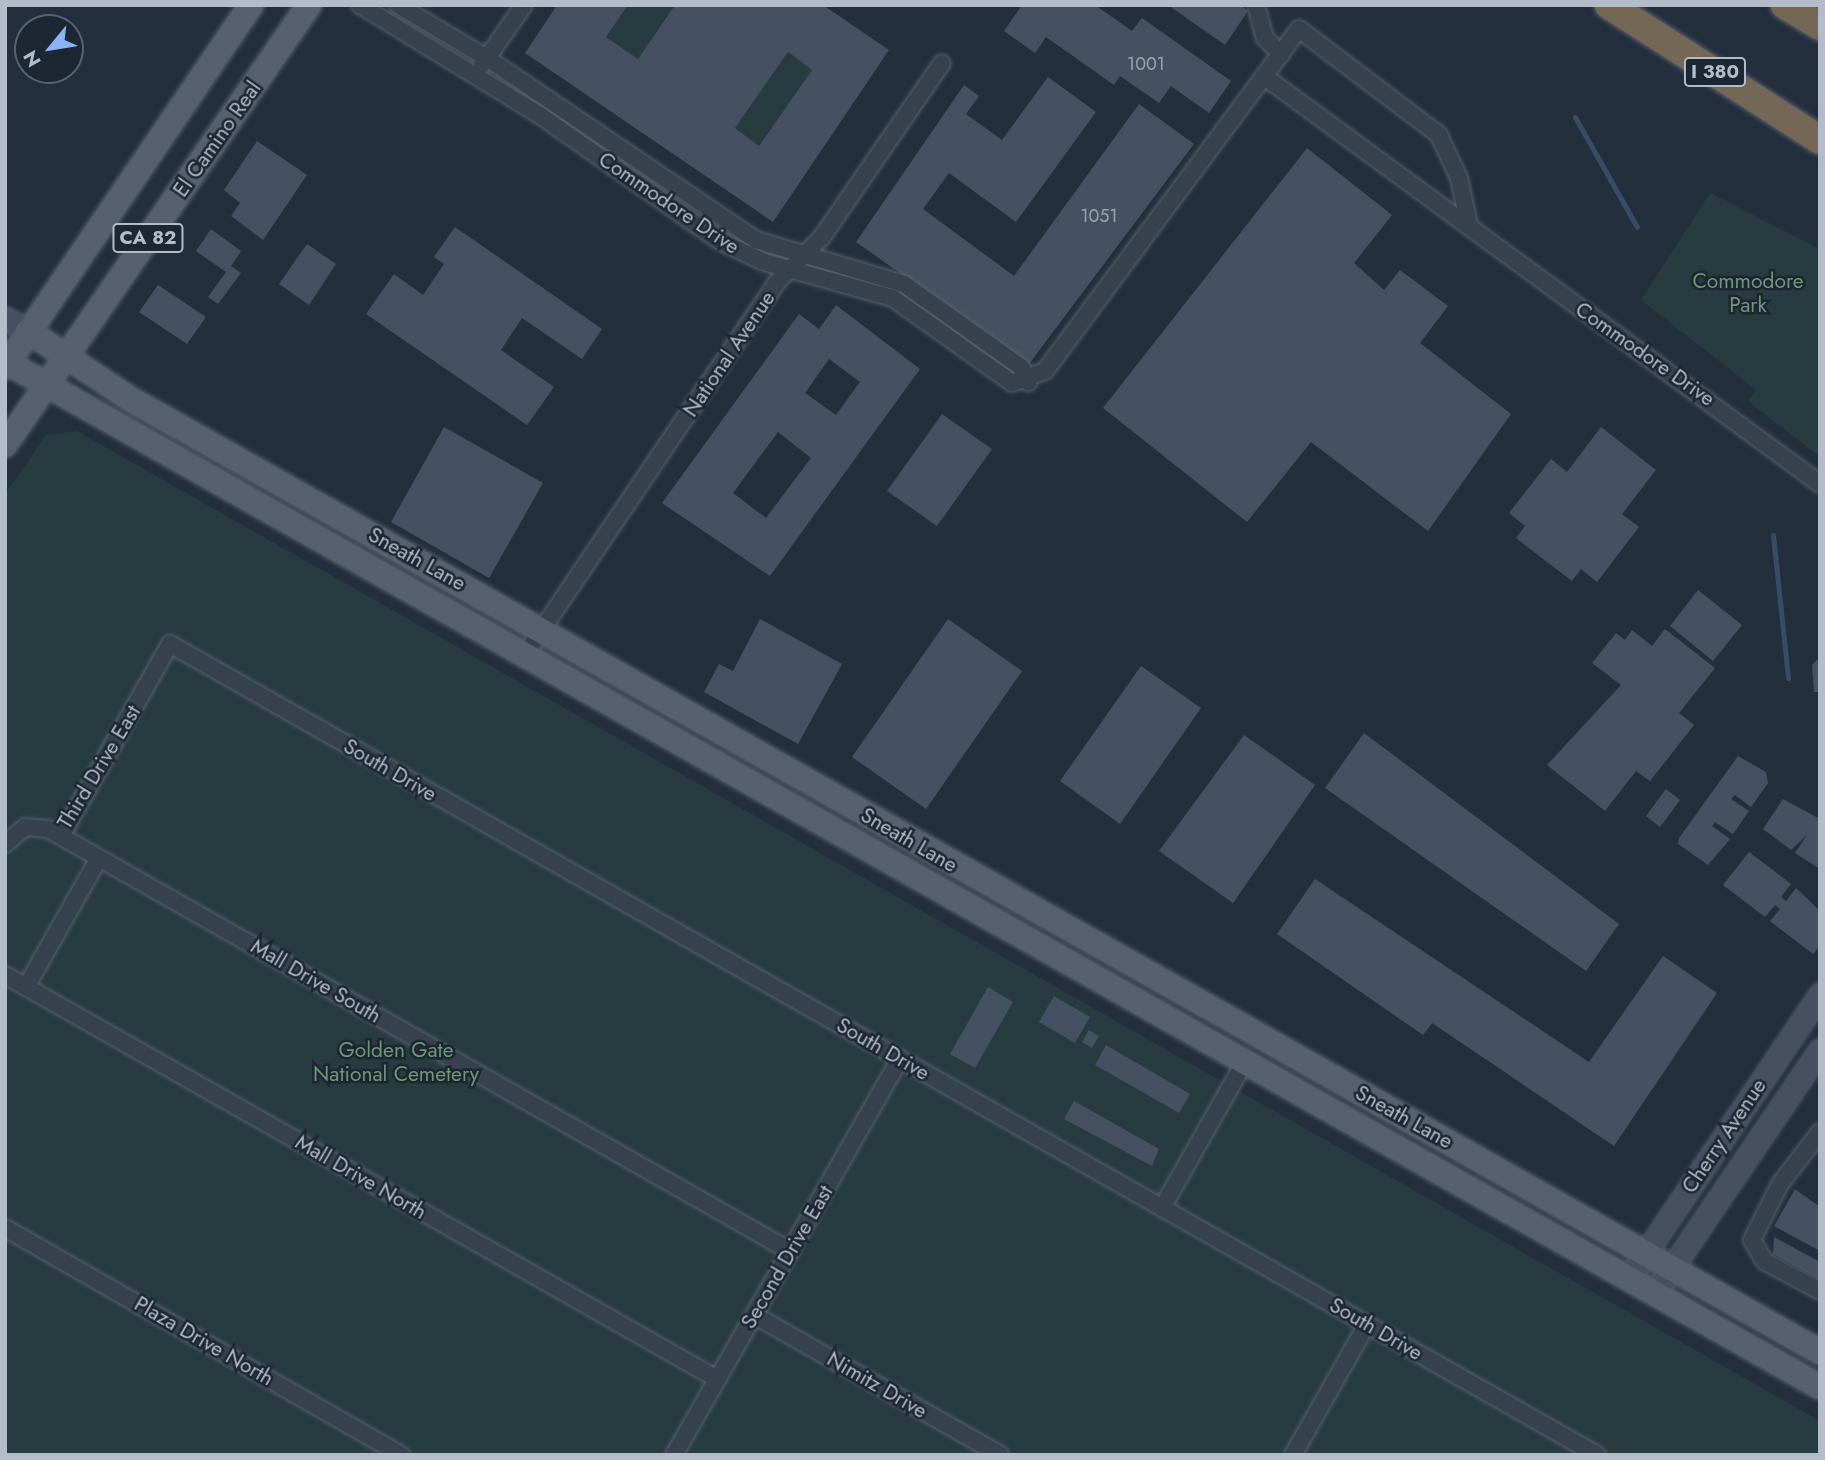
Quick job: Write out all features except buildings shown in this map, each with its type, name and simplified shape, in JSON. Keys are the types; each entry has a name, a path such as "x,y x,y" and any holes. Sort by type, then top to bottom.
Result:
{"highway":[{"name":"I 380","path":"1609,5 1820,140"},
{"path":"1785,5 1820,26"}],"main road":[{"name":"CA 82","path":"6,364 251,5"},
{"name":"El Camino Real","path":"5,445 309,5"},
{"name":"Sneath Lane","path":"28,331 64,357 1820,1352"},
{"name":"Sneath Lane","path":"6,364 526,653 1820,1387"}],"street":[{"name":"Commodore Drive","path":"360,5 644,187 718,240 790,270 893,298 1012,383 1028,382 1021,367 904,284 756,240 487,58 398,5"},
{"path":"474,76 524,5"},
{"path":"1256,5 1265,38 1281,54"},
{"path":"1028,382 1045,371 1299,29 1439,135 1459,178 1469,225"},
{"name":"National Avenue","path":"526,653 790,270 806,256 942,63"},
{"name":"Commodore Drive","path":"1265,77 1820,484"},
{"path":"644,187 654,173"},
{"name":"Sneath Lane","path":"5,318 28,331"},
{"name":"Third Drive East","path":"5,844 32,825 61,836 170,644"},
{"name":"South Drive","path":"170,644 1597,1455"},
{"name":"Mall Drive South","path":"61,836 790,1251"},
{"path":"26,987 99,858"},
{"name":"Mall Drive North","path":"5,975 717,1379"},
{"name":"Cherry Avenue","path":"1628,1279 1820,994"},
{"name":"Cherry Avenue","path":"1654,1294 1820,1050"},
{"name":"Second Drive East","path":"674,1455 900,1059"},
{"path":"1162,1208 1245,1061"},
{"path":"1820,1132 1780,1184 1752,1240 1764,1261 1820,1292"},
{"name":"Plaza Drive North","path":"5,1228 402,1455"},
{"name":"Nimitz Drive","path":"754,1315 1000,1455"},
{"path":"1293,1455 1367,1324"}],"green space":[{"path":"628,5 675,5 638,59 606,37"},
{"path":"788,52 812,70 759,146 735,128"},
{"name":"Commodore Park","path":"1710,193 1820,249 1820,457 1748,401 1756,390 1641,300"},
{"name":"Golden Gate National Cemetery","path":"77,431 1820,1421 1820,1455 5,1455 5,494 46,435"}],"waterway":[{"path":"1575,117 1637,227"},
{"path":"1773,535 1788,678"}]}
